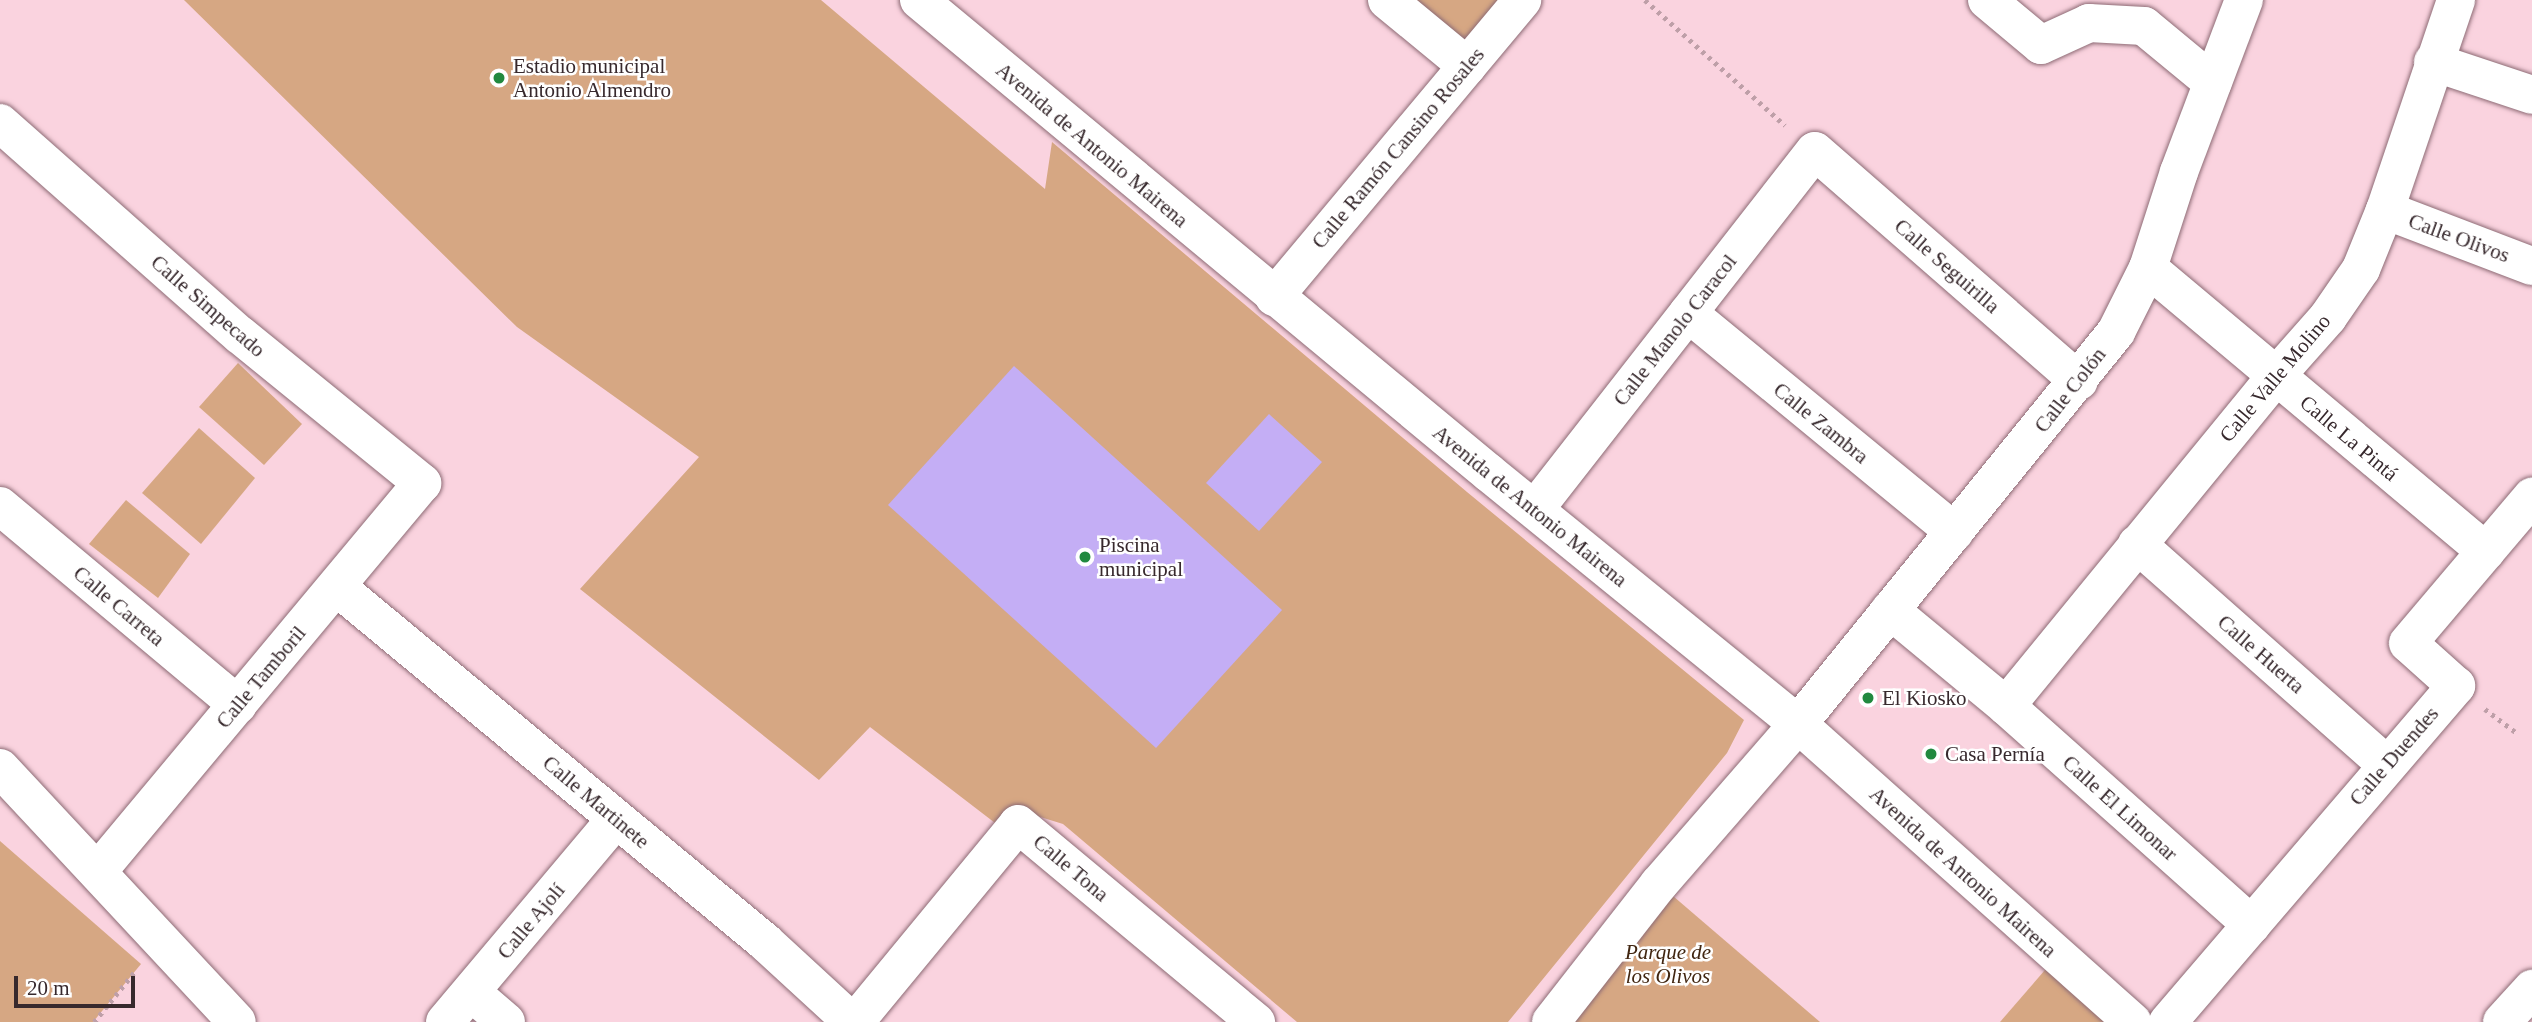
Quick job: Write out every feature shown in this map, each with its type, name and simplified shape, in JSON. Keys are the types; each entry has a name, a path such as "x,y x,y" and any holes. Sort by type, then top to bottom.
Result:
{"street":[{"name":"Avenida de Antonio Mairena","path":"919,0 1274,297 1798,724 2132,1022"},
{"path":"1387,0 1467,66"},
{"name":"Calle Ramón Cansino Rosales","path":"1274,297 1522,0"},
{"path":"1987,0 2040,45 2089,23 2144,26 2213,83"},
{"name":"Calle Colón","path":"1551,1022 1659,884 1798,724 2079,381 2116,332 2148,268 2244,0"},
{"name":"Calle Valle Molino","path":"2006,706 2275,377 2328,317 2361,269 2385,210 2456,0"},
{"path":"2433,62 2532,95"},
{"name":"Calle Simpecado","path":"0,123 240,335 422,482"},
{"name":"Calle Manolo Caracol","path":"1535,509 1815,151"},
{"name":"Calle Seguirilla","path":"1815,151 2079,381"},
{"name":"Calle Olivos","path":"2385,210 2532,266"},
{"name":"Calle La Pintá","path":"2148,268 2486,552"},
{"name":"Calle Zambra","path":"1688,313 1955,532"},
{"name":"Calle Tamboril","path":"98,871 422,482"},
{"name":"Calle Duendes","path":"2168,1022 2386,764 2456,686 2408,643 2532,497"},
{"name":"Calle Carreta","path":"0,506 238,705"},
{"name":"Calle Huerta","path":"2137,544 2386,764"},
{"name":"Calle Martinete","path":"337,587 765,942 853,1022"},
{"name":"Calle El Limonar","path":"1890,610 2006,706 2252,925"},
{"path":"0,768 237,1022"},
{"name":"Calle Ajolí","path":"444,1022 616,819"},
{"name":"Calle Tona","path":"853,1022 1018,824 1256,1022"},
{"path":"2502,1022 2532,989"},
{"path":"471,992 506,1022"}],"path":[{"path":"1645,0 1815,151"},
{"path":"94,1022 161,940"}],"green space":[{"path":"184,0 821,0 1045,189 1052,142 1467,492 1744,720 1727,753 1508,1022 1297,1022 1063,824 1014,809 999,826 870,727 819,780 580,589 699,457 517,327"},
{"path":"1387,0 1522,0 1467,66"},
{"path":"238,363 302,424 264,465 199,407"},
{"path":"199,428 255,478 201,544 142,493"},
{"path":"126,500 190,554 158,598 89,544"},
{"path":"0,841 141,964 93,1022 0,1022"},
{"name":"Parque de los Olivos","path":"1659,884 1820,1022 1551,1022"},
{"path":"2057,956 2132,1022 2000,1022"}],"shaded area":[{"name":"Piscina municipal","path":"1014,366 1282,610 1156,748 888,505"},
{"path":"1269,414 1322,462 1259,531 1206,483"}],"place":[{"name":"Estadio municipal Antonio Almendro","path":"499,78"},
{"name":"Piscina municipal","path":"1085,557"},
{"name":"El Kiosko","path":"1868,698"},
{"name":"Casa Pernía","path":"1931,754"}]}
